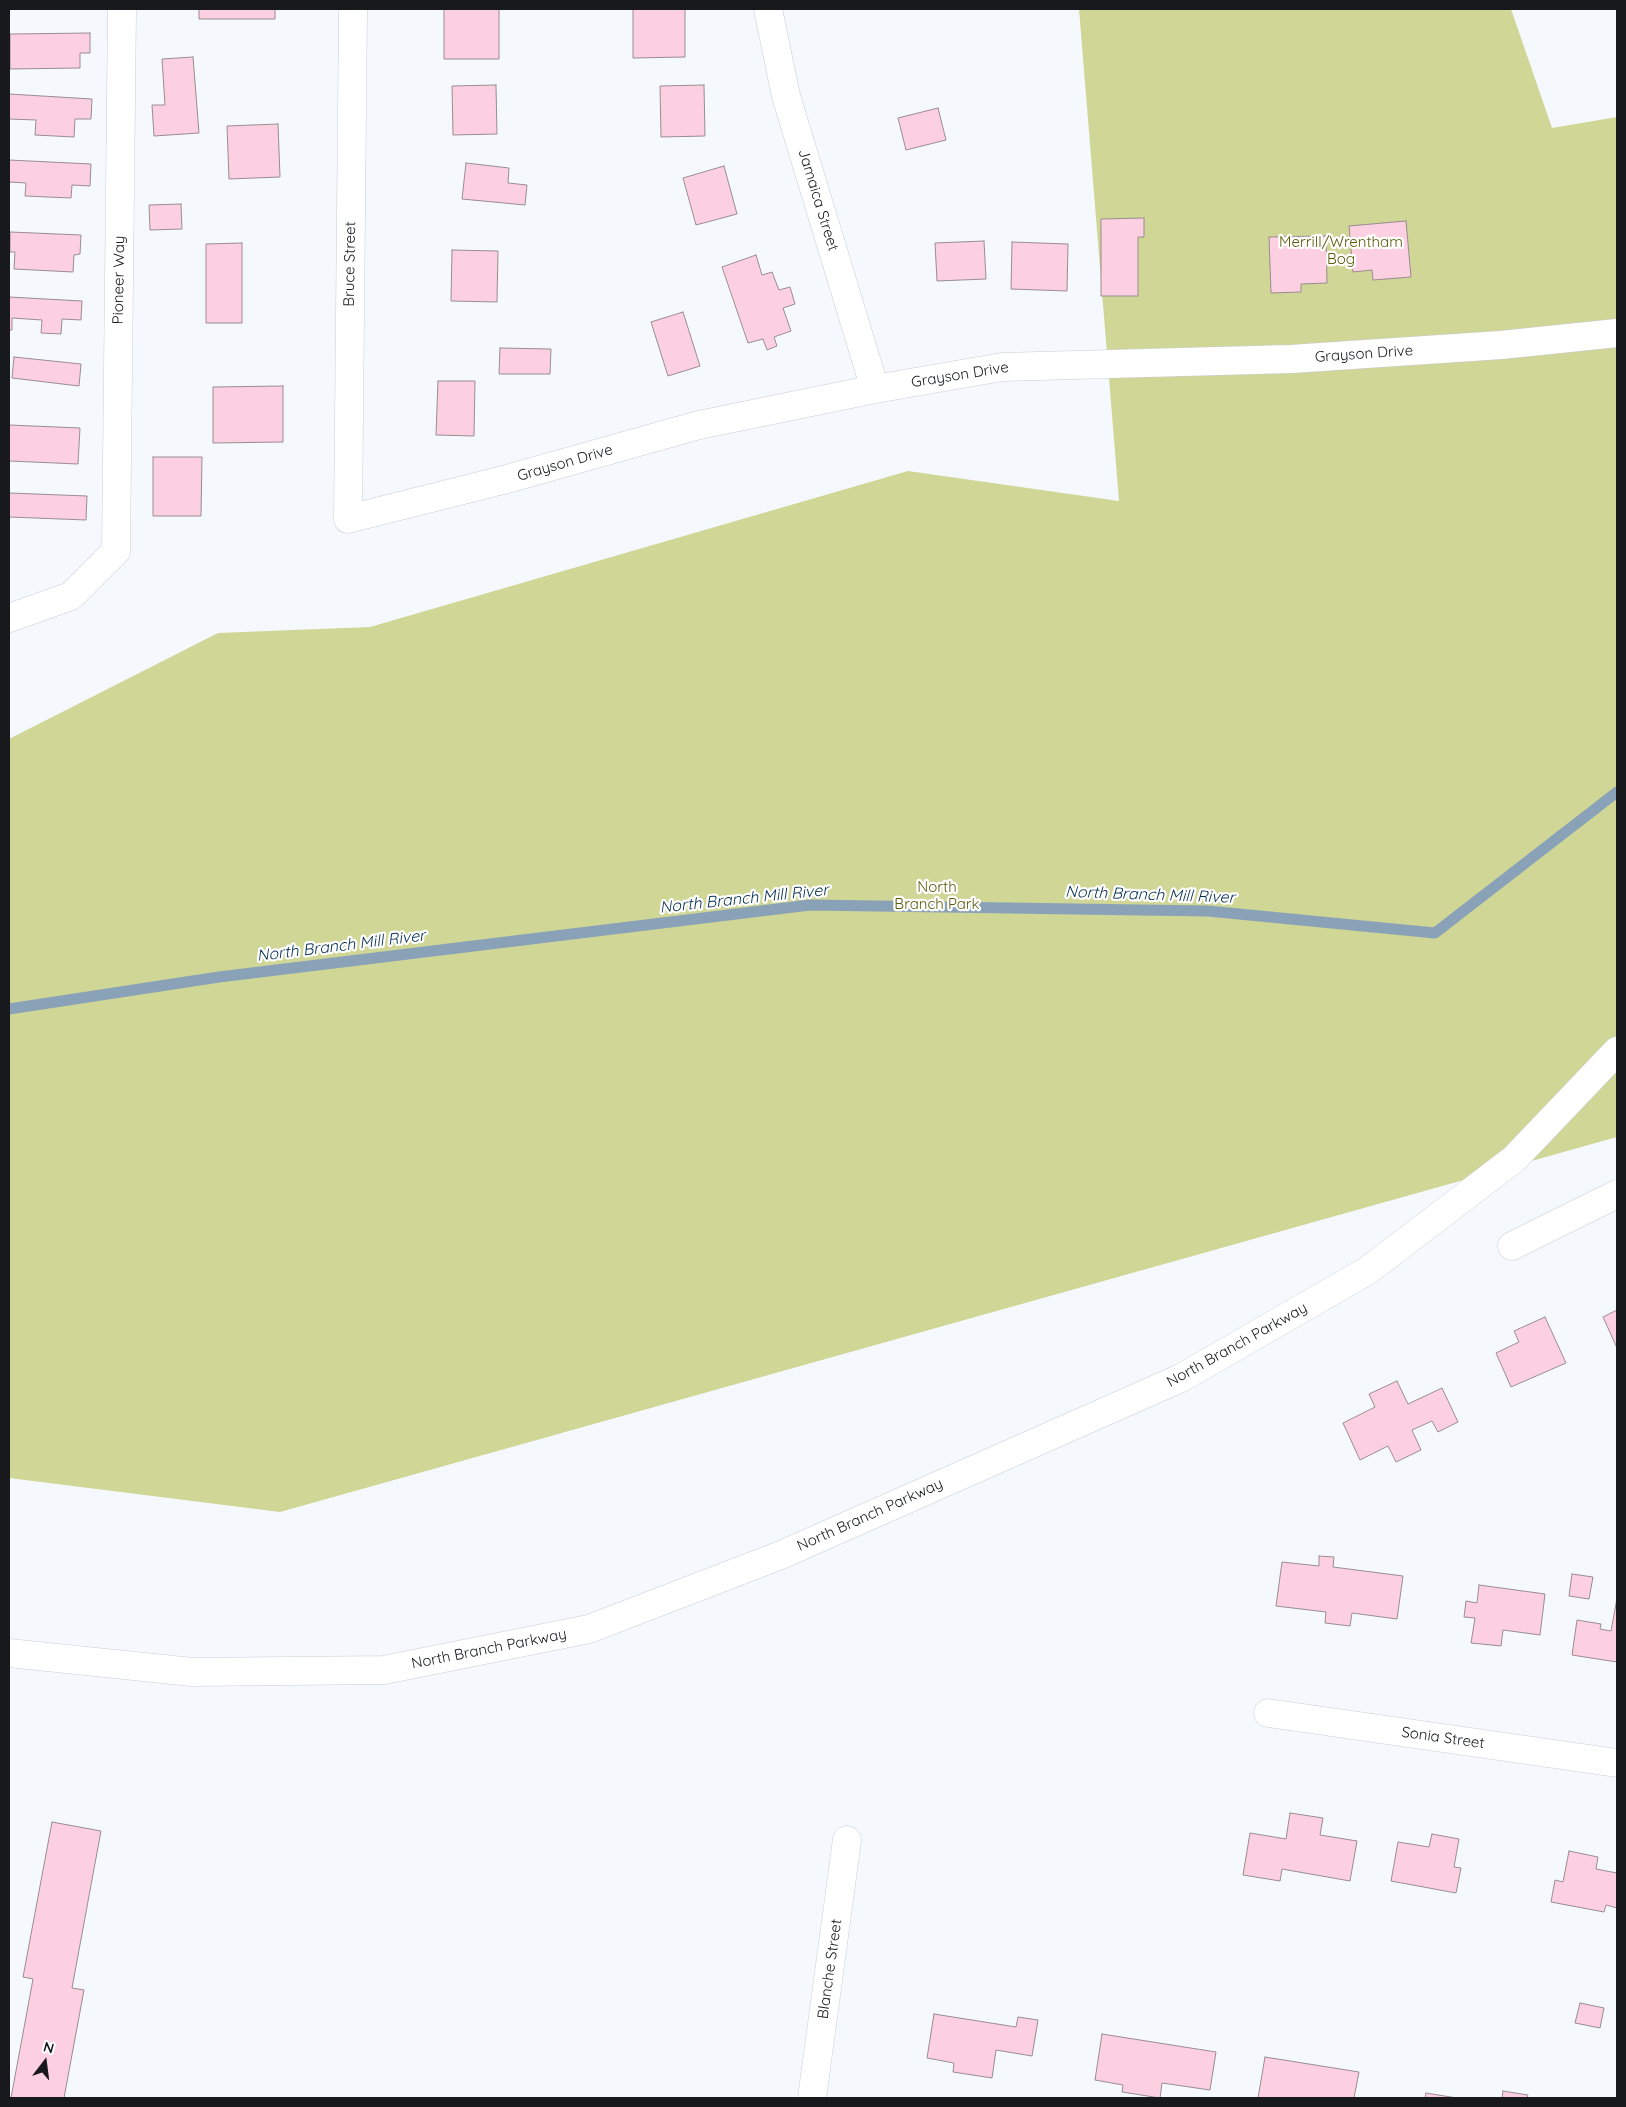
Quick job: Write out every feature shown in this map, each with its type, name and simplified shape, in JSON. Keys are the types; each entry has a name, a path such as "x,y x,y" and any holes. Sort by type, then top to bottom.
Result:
{"street":[{"name":"Pioneer Way","path":"9,618 71,596 116,551 122,9"},
{"name":"Bruce Street","path":"348,519 353,9"},
{"name":"Jamaica Street","path":"768,9 786,96 875,389"},
{"name":"Grayson Drive","path":"348,519 506,479 700,425 875,389 1002,367 1291,359 1502,345 1617,333"},
{"name":"North Branch Parkway","path":"9,1653 192,1672 384,1670 589,1629 781,1555 1181,1378 1367,1271 1514,1159 1617,1051"},
{"path":"1512,1246 1617,1194"},
{"name":"Sonia Street","path":"1268,1712 1617,1763"},
{"name":"Blanche Street","path":"812,2098 847,1840"}],"green space":[{"name":"North Branch Park","path":"1079,9 1511,9 1552,128 1617,117 1617,1137 280,1512 9,1478 9,739 218,633 370,627 908,471 1119,501"}],"building":[{"path":"199,9 275,9 275,19 199,19"},
{"path":"444,9 499,9 499,59 444,59"},
{"path":"633,9 685,9 685,57 633,58"},
{"path":"90,33 90,53 80,53 80,68 10,69 10,34"},
{"path":"193,57 199,133 154,136 152,105 165,105 162,59"},
{"path":"496,85 497,134 453,135 452,86"},
{"path":"704,85 705,136 661,137 660,86"},
{"path":"9,94 92,99 91,119 75,119 74,137 35,135 36,120 9,119"},
{"path":"938,108 946,140 906,150 898,118"},
{"path":"278,124 280,177 229,179 227,126"},
{"path":"9,160 91,164 90,186 72,185 71,198 25,196 26,183 9,182"},
{"path":"466,163 509,168 508,183 527,185 525,205 462,199"},
{"path":"724,166 737,214 696,225 683,178"},
{"path":"181,204 182,229 150,230 149,205"},
{"path":"1144,218 1144,237 1138,237 1138,296 1101,296 1101,219"},
{"path":"1406,221 1411,277 1373,280 1372,270 1353,272 1349,226"},
{"path":"10,232 81,235 80,254 74,255 73,272 14,269 15,252 10,252"},
{"path":"1326,236 1327,283 1301,284 1301,292 1271,293 1269,237"},
{"path":"984,241 986,279 937,281 935,243"},
{"path":"1012,242 1068,244 1067,291 1011,289"},
{"path":"242,243 242,323 206,323 206,244"},
{"path":"452,250 498,251 497,302 451,301"},
{"path":"756,255 762,275 772,272 779,290 790,287 795,304 783,308 791,331 774,337 777,346 767,350 763,339 748,343 722,267"},
{"path":"9,297 82,301 81,320 62,319 61,334 41,333 42,320 12,318 12,330 9,330"},
{"path":"683,312 700,366 668,376 651,322"},
{"path":"500,348 551,349 550,374 499,374"},
{"path":"14,357 81,364 79,386 12,378"},
{"path":"438,381 475,381 474,436 436,435"},
{"path":"283,386 283,442 213,443 213,387"},
{"path":"9,425 80,428 78,464 9,461"},
{"path":"153,457 202,457 201,516 153,516"},
{"path":"9,493 87,496 86,520 9,517"},
{"path":"1617,1310 1617,1348 1603,1317"},
{"path":"1545,1317 1566,1363 1511,1387 1496,1353 1519,1342 1514,1331"},
{"path":"1397,1381 1408,1404 1442,1388 1458,1422 1438,1432 1432,1421 1412,1430 1421,1450 1396,1462 1388,1446 1360,1460 1343,1423 1375,1407 1369,1394"},
{"path":"1319,1556 1334,1557 1333,1567 1403,1576 1397,1619 1352,1613 1350,1626 1325,1623 1326,1612 1276,1606 1282,1562 1319,1566"},
{"path":"1572,1574 1593,1577 1589,1599 1569,1596"},
{"path":"1479,1585 1545,1594 1540,1635 1503,1630 1501,1646 1471,1643 1475,1618 1464,1617 1466,1601 1477,1603"},
{"path":"1617,1598 1617,1662 1572,1655 1577,1620 1601,1624 1600,1629 1611,1631"},
{"path":"1290,1813 1323,1818 1320,1835 1357,1841 1350,1881 1282,1869 1280,1881 1243,1875 1250,1833 1286,1839"},
{"path":"52,1822 101,1831 72,1988 84,1990 64,2098 11,2098 33,1979 23,1977"},
{"path":"1432,1834 1459,1839 1454,1867 1461,1868 1456,1893 1391,1881 1398,1842 1429,1847"},
{"path":"1569,1851 1598,1857 1596,1869 1617,1873 1617,1908 1606,1905 1604,1912 1551,1902 1555,1880 1563,1882"},
{"path":"1580,2003 1604,2008 1600,2028 1575,2023"},
{"path":"934,2014 1016,2027 1018,2017 1038,2020 1032,2056 996,2050 992,2078 953,2072 954,2063 927,2058"},
{"path":"1102,2034 1216,2052 1210,2090 1162,2083 1160,2098 1122,2092 1123,2085 1095,2080"},
{"path":"1265,2057 1359,2072 1354,2098 1258,2098"},
{"path":"1503,2091 1528,2095 1527,2098 1502,2098"},
{"path":"1426,2093 1457,2098 1425,2098"}],"waterway":[{"name":"North Branch Mill River","path":"9,1009 219,977 810,905 1208,911 1435,933 1617,792"}],"park label":[{"name":"Merrill/Wrentham Bog","path":"1341,250"}]}
